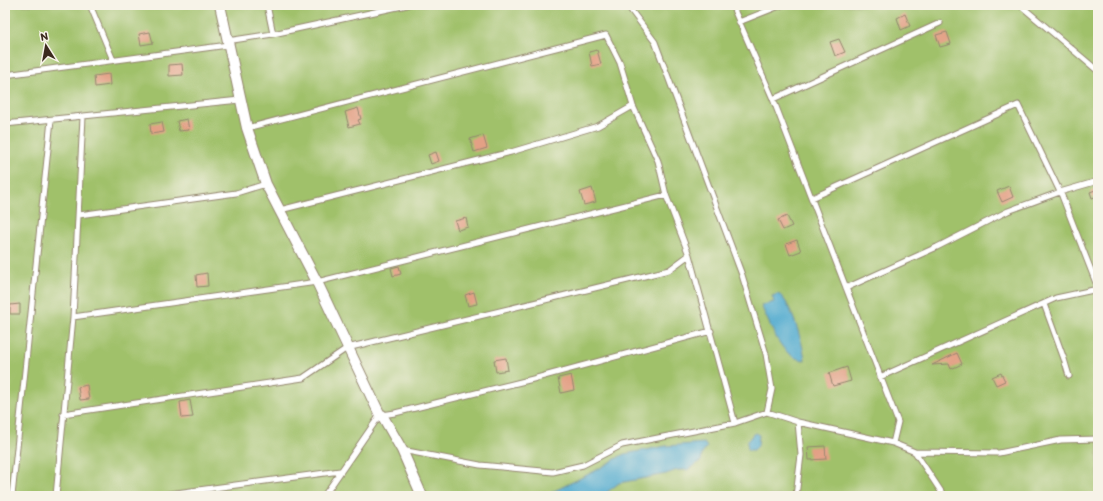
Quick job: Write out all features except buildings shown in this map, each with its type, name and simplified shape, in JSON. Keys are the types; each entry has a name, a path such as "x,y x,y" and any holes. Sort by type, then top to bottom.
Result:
{"street":[{"path":"220,5 247,128 266,184 317,282 347,348 381,415 402,450 422,496"}],"lane":[{"path":"90,5 113,60"},
{"path":"267,5 273,34"},
{"path":"5,75 228,43 407,5"},
{"path":"628,5 656,42 742,275 766,354 772,389 767,412"},
{"path":"732,5 773,99 898,422 893,443"},
{"path":"739,22 782,5"},
{"path":"1020,5 1098,71"},
{"path":"773,99 940,23"},
{"path":"247,128 606,35 620,63 633,106 658,161 666,195 689,255 736,423"},
{"path":"5,124 240,100"},
{"path":"812,198 1018,105 1060,192 1098,288 1056,298 880,378"},
{"path":"280,210 511,152 598,126 633,106"},
{"path":"56,496 73,317 83,117"},
{"path":"12,496 51,120"},
{"path":"846,288 937,248 1008,211 1060,192 1098,181"},
{"path":"79,215 236,193 266,184"},
{"path":"73,317 317,282 666,195"},
{"path":"63,414 304,378 347,348 669,270 689,255"},
{"path":"1044,304 1069,376"},
{"path":"324,496 340,471 381,415 395,413 533,379 711,331"},
{"path":"402,450 480,465 553,472 583,465 622,446 736,423 767,412 798,422 893,443 915,452 999,453 1061,440 1098,439"},
{"path":"796,496 801,455 798,422"},
{"path":"915,452 944,496"},
{"path":"154,496 340,471"}],"green space":[{"path":"5,5 1098,5 1098,496 5,496"}],"water":[{"path":"778,294 783,297 792,313 805,360 796,358 789,354 783,347 777,339 761,306 774,302 772,296"},
{"path":"757,433 759,435 758,446 754,450 748,450 747,442 753,434"},
{"path":"704,443 707,447 702,454 701,461 687,470 677,470 666,474 619,483 602,496 551,496 552,492 595,471 624,454 666,446"}]}
